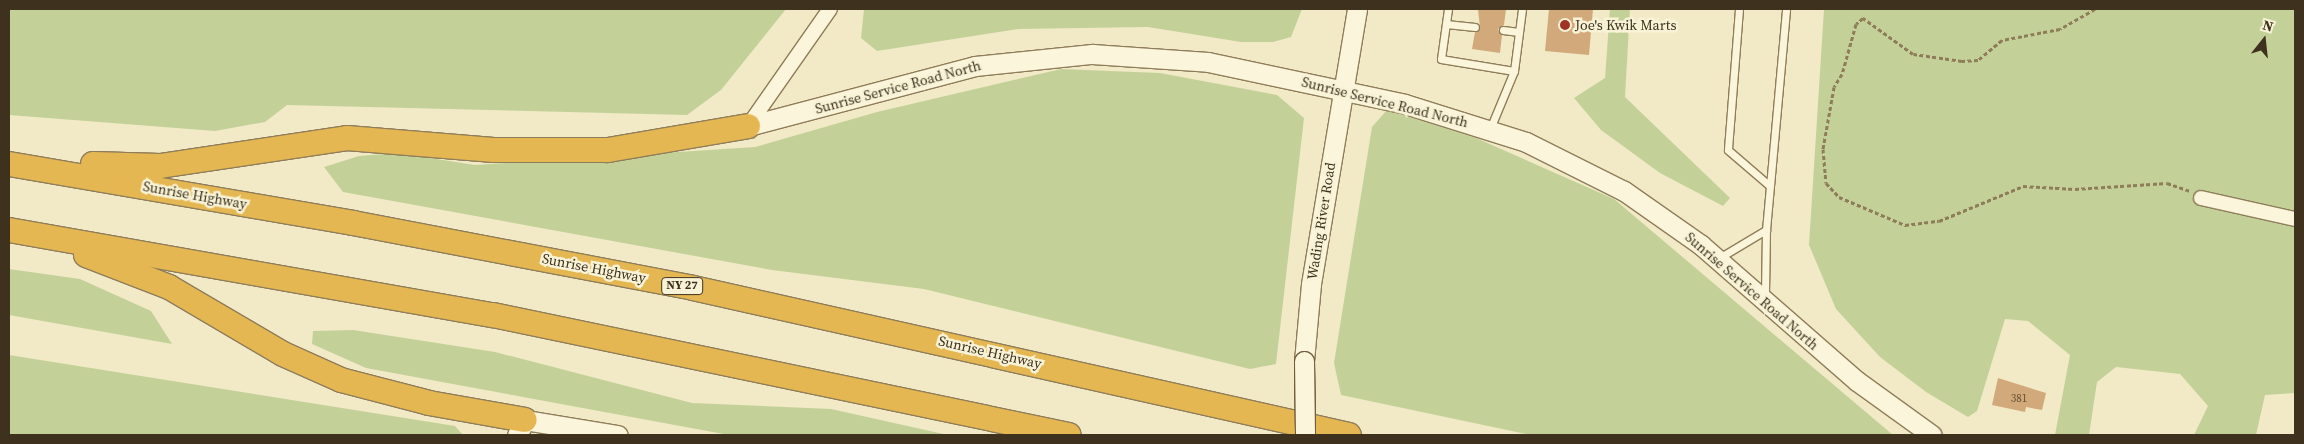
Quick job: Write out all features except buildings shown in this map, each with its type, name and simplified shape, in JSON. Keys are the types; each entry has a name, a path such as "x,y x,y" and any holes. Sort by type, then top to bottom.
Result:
{"highway":[{"path":"9,156 146,166 347,138 494,150 584,151 657,145 748,126"},
{"name":"Sunrise Highway","path":"9,164 353,222 684,286 1349,435"},
{"path":"9,231 151,278 283,354 341,380 521,428"},
{"path":"9,231 522,321 1069,435"}],"street":[{"path":"748,126 830,9"},
{"name":"Wading River Road","path":"1305,435 1304,361 1312,276 1357,9"},
{"name":"Sunrise Service Road North","path":"748,126 943,73 1058,56 1178,58 1343,90 1490,128 1600,177 1664,217 1717,259 1857,381 1932,435"},
{"path":"2201,198 2295,219"},
{"path":"521,428 618,435"}],"lane":[{"path":"1448,9 1441,59 1514,71"},
{"path":"1490,128 1514,71 1522,9"},
{"path":"1739,9 1728,150 1770,186"},
{"path":"1765,301 1766,230 1786,9"},
{"path":"1446,24 1475,27"},
{"path":"1503,30 1519,32"},
{"path":"1717,259 1766,230"}],"path":[{"path":"2095,9 2060,29 2002,40 1978,60 1962,61 1913,54 1863,18 1856,24 1842,74 1834,87 1823,149 1826,183 1839,197 1905,225 1939,221 2005,192 2043,184 2075,188 2167,183 2201,198"}],"green space":[{"path":"9,9 786,9 721,90 687,115 287,105 265,122 215,131 9,115"},
{"path":"864,9 1302,9 1291,37 1273,42 1241,42 1148,27 1018,29 877,51 861,38"},
{"path":"1610,9 1630,9 1625,97 1730,198 1723,206 1660,173 1601,130 1574,98 1605,78"},
{"path":"1824,9 2295,9 2295,393 2265,395 2256,435 2194,435 2208,406 2180,374 2116,367 2097,382 2089,435 2055,435 2070,355 2028,321 2005,319 1977,411 1968,417 1926,392 1880,357 1836,309 1809,245"},
{"path":"1061,69 1160,73 1277,95 1304,118 1276,364 1250,369 924,289 772,270 343,192 324,167 359,156 398,153 475,165 755,147 877,112"},
{"path":"1387,110 1476,138 1614,199 1893,435 1531,435 1341,395 1334,363 1372,127"},
{"path":"9,269 80,279 151,311 172,344 9,315"},
{"path":"353,330 495,352 692,403 831,409 948,435 729,435 366,368 312,344 313,331"},
{"path":"9,355 455,426 463,435 9,435"}],"place":[{"name":"Joe's Kwik Marts","path":"1565,25"}]}
